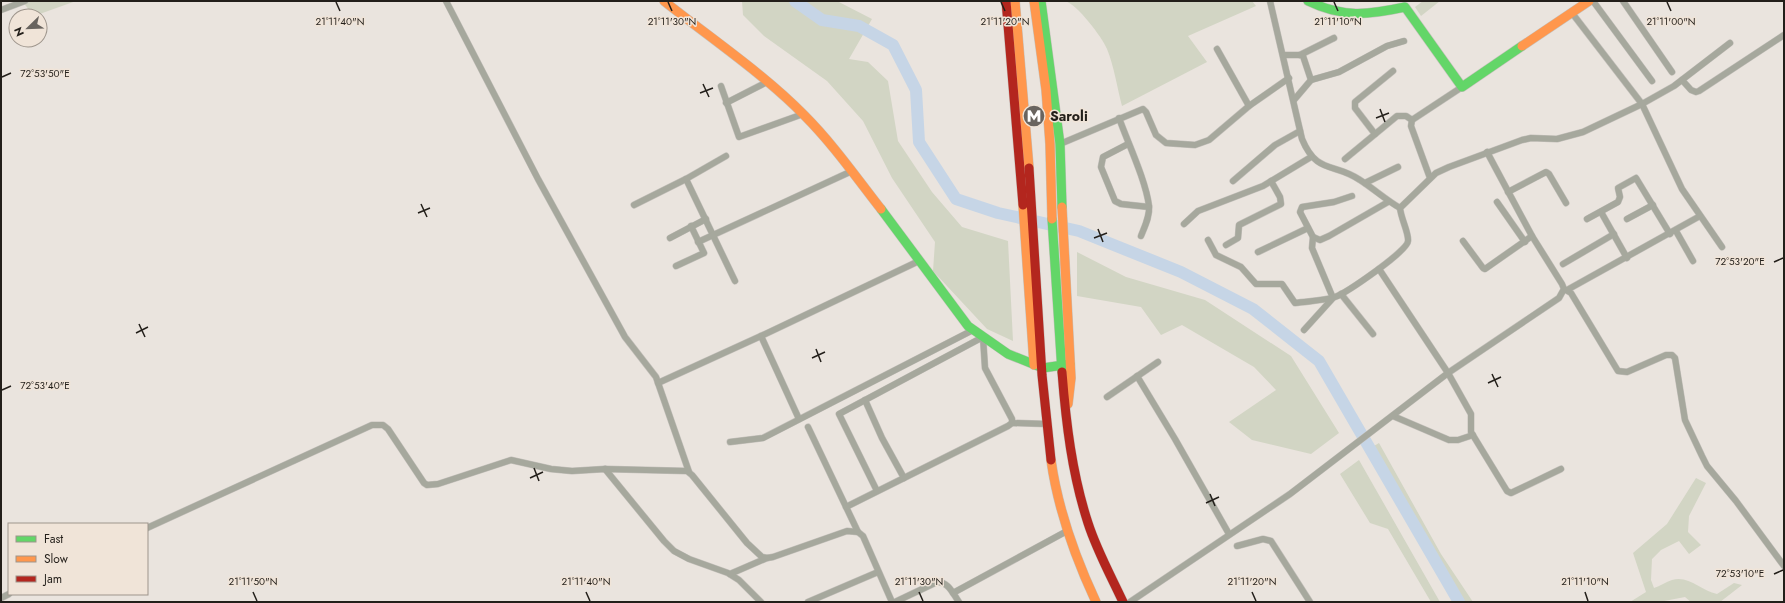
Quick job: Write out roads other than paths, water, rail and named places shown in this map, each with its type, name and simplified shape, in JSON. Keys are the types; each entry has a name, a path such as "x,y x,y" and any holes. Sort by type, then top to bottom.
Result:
{"main road":[{"path":"664,1 767,82 803,114 838,152 968,326 1008,354 1038,367 1066,365"},
{"path":"1006,1 1027,201"},
{"path":"1015,1 1038,367 1057,492 1067,531 1077,559 1096,602"},
{"path":"1034,1 1046,90 1050,144 1054,259 1066,365"},
{"path":"1041,1 1060,144 1064,260 1066,424 1077,483 1088,524 1103,561 1123,602"},
{"path":"1308,1 1342,15 1361,15 1404,5 1462,87 1589,1"}],"street":[{"path":"1,10 25,1"},
{"path":"446,1 538,179 625,337 651,370 658,382 685,471"},
{"path":"1270,1 1284,55 1300,131 1311,157 1319,163 1351,175 1388,202 1400,208"},
{"path":"1593,1 1652,82"},
{"path":"1623,1 1672,72"},
{"path":"1572,13 1642,104 1682,189 1722,247"},
{"path":"1682,80 1694,92 1699,91 1784,34"},
{"path":"1284,55 1300,54 1334,38"},
{"path":"1294,100 1311,80 1339,72 1387,46 1404,41"},
{"path":"1208,240 1216,255 1241,267 1256,284 1282,284 1295,303 1333,298 1379,269 1402,252 1409,241 1400,215 1400,208 1430,178 1449,167 1487,152 1531,138 1557,139 1576,134 1642,104 1682,80 1730,43"},
{"path":"1217,49 1249,106"},
{"path":"1300,54 1305,59 1311,80"},
{"path":"1375,134 1355,108 1355,102 1393,71"},
{"path":"1060,144 1143,109 1146,112 1156,135 1166,143 1195,146 1209,140 1249,106 1289,78"},
{"path":"726,102 767,82"},
{"path":"721,86 739,137 803,114"},
{"path":"1430,178 1411,126 1412,120 1462,87"},
{"path":"1345,159 1397,116 1406,116 1412,120"},
{"path":"1121,117 1128,144 1146,192 1149,207 1148,217 1141,236"},
{"path":"1233,181 1275,145 1300,131"},
{"path":"1128,144 1103,157 1101,167 1115,201 1120,204 1149,207"},
{"path":"1487,152 1532,236 1566,290 1571,293 1618,371 1627,372 1666,355 1672,355 1675,358 1685,420 1704,461 1784,566"},
{"path":"634,205 686,179 726,156"},
{"path":"1184,224 1198,210 1257,189 1311,157"},
{"path":"1365,184 1398,167"},
{"path":"698,242 852,172"},
{"path":"1508,192 1546,172 1549,174 1566,203"},
{"path":"1587,219 1618,202 1620,197 1618,188 1634,178 1637,179 1653,205 1693,261"},
{"path":"686,179 735,281"},
{"path":"1226,245 1238,238 1239,225 1281,204 1280,198 1271,181"},
{"path":"1333,298 1312,248 1313,237 1300,212 1302,207 1334,202 1352,196"},
{"path":"1313,237 1320,240 1388,202"},
{"path":"1497,202 1525,242"},
{"path":"1627,219 1653,205"},
{"path":"1602,212 1628,258"},
{"path":"1130,602 1290,494 1448,373 1559,298 1566,290 1628,258 1700,216"},
{"path":"670,238 691,226 706,220"},
{"path":"676,266 704,253 691,226"},
{"path":"1258,252 1308,228"},
{"path":"1563,264 1614,234"},
{"path":"1463,241 1482,268 1485,269 1532,236"},
{"path":"658,382 762,336 919,261"},
{"path":"1379,269 1448,373 1470,414 1470,428 1473,435 1504,488 1509,493 1560,469"},
{"path":"1341,294 1373,334"},
{"path":"1304,330 1333,298"},
{"path":"730,442 763,438 973,330"},
{"path":"762,336 799,419"},
{"path":"877,491 839,414 984,337 985,368 1012,419 1012,423"},
{"path":"1107,397 1158,362"},
{"path":"1137,376 1229,534"},
{"path":"865,400 882,438 904,478"},
{"path":"1393,416 1449,440 1458,440 1473,435"},
{"path":"846,507 1012,423 1047,424"},
{"path":"148,528 377,424 388,429 424,483 427,484 438,484 511,460 551,469 582,471 605,469 685,471 692,475 747,543 762,557 767,558"},
{"path":"808,427 858,532 863,536 892,602"},
{"path":"605,469 664,541 674,551 690,559 730,574 739,580 761,602"},
{"path":"730,574 767,558 847,531 858,532"},
{"path":"953,593 1067,531"},
{"path":"1237,546 1263,540 1271,541 1310,602"},
{"path":"808,602 878,572"},
{"path":"895,602 937,582 942,582 948,585 959,602"}],"waterway":[{"path":"795,1 822,20 859,26 893,45 916,90 919,142 956,199 998,213 1079,231 1181,272 1253,309 1319,361 1459,602"}],"place":[{"name":"Saroli","path":"1034,116"}]}
